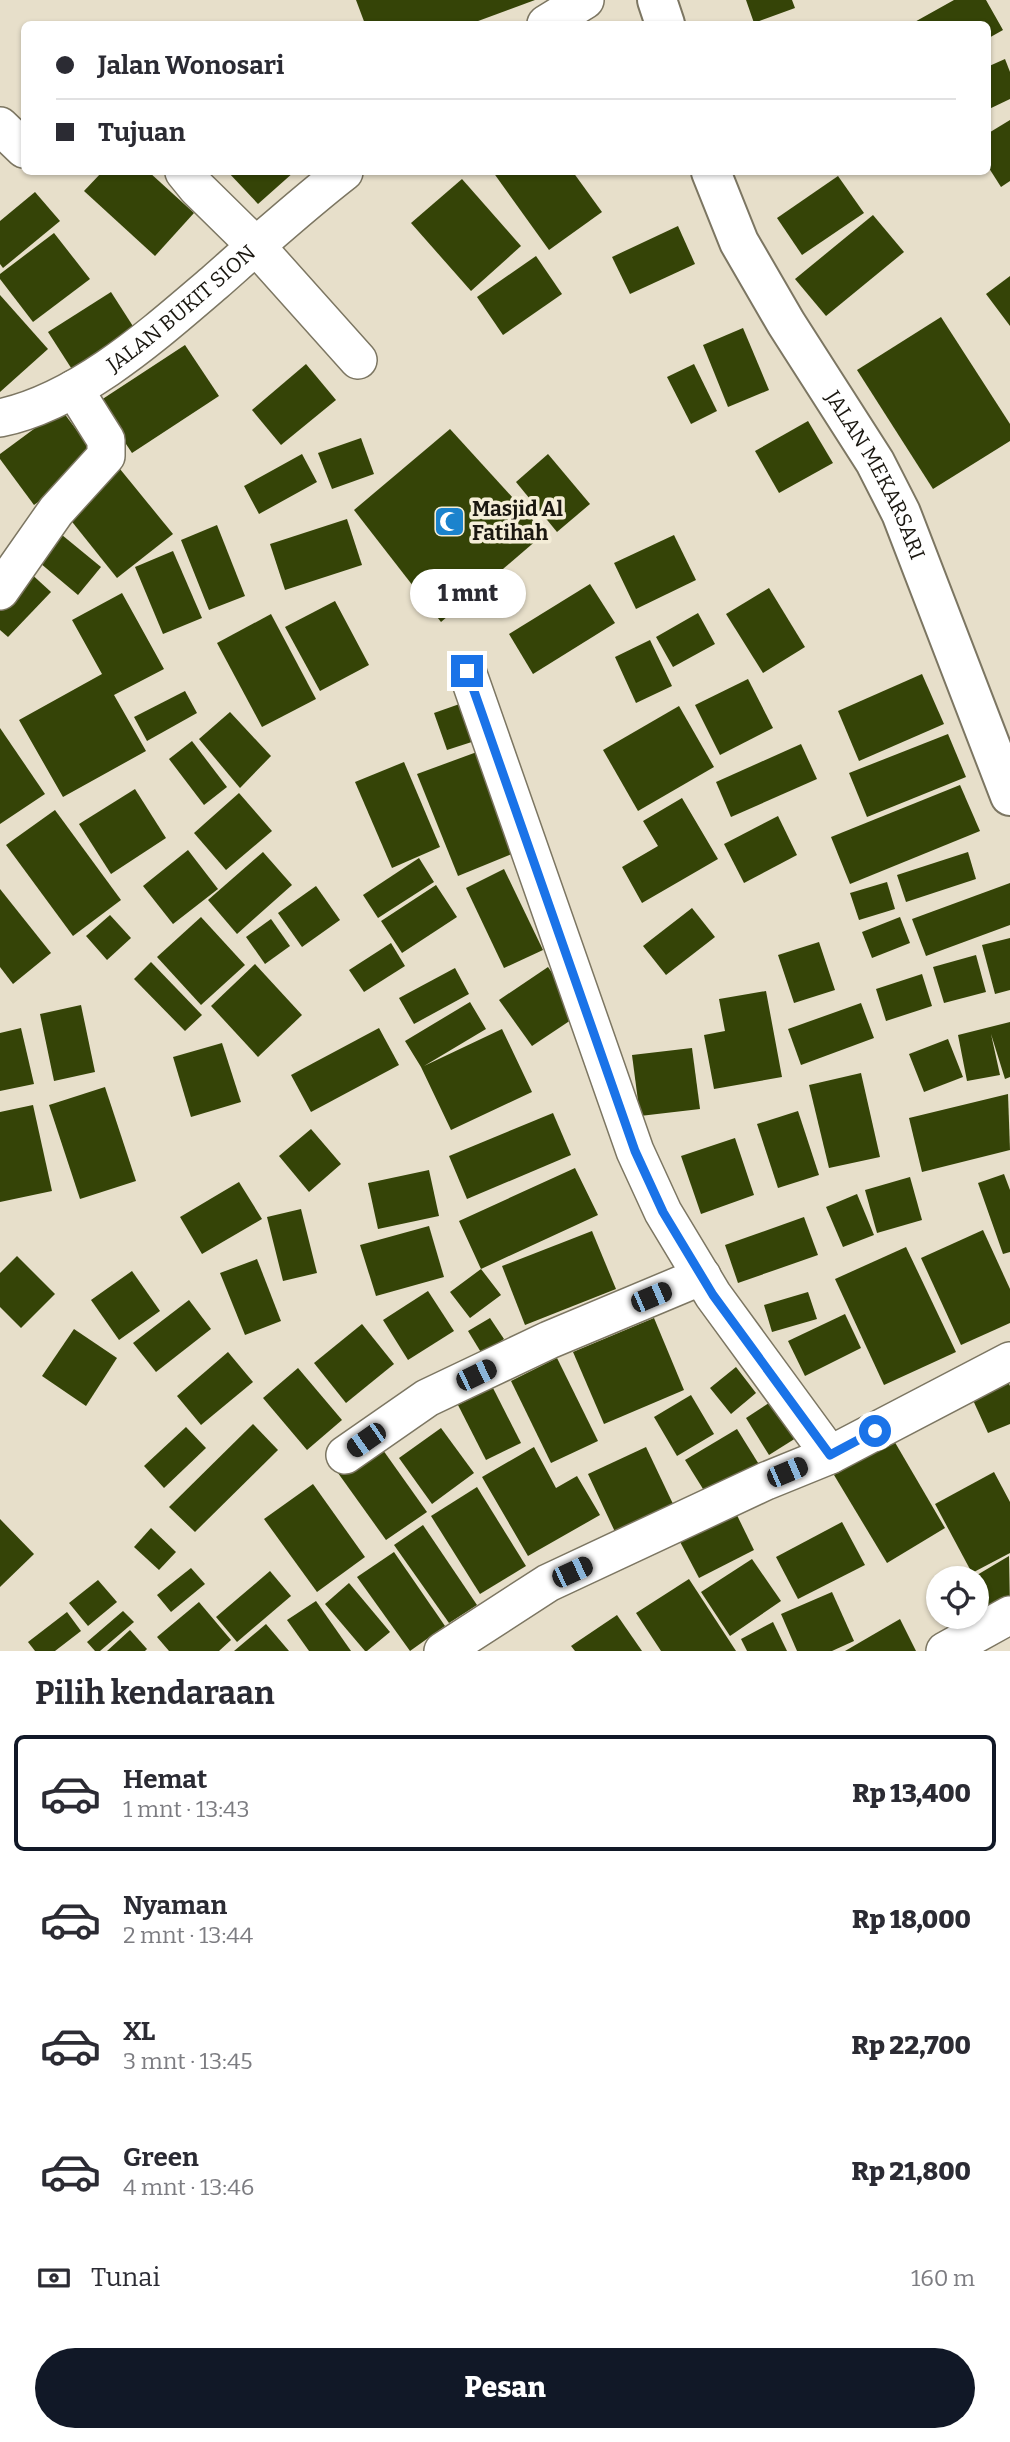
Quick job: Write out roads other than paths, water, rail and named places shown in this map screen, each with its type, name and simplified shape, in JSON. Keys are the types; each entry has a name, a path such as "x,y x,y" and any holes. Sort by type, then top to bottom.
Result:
{"street":[{"path":"551,21 585,0"},
{"path":"657,0 664,21"},
{"path":"0,125 21,146"},
{"path":"186,175 256,246 358,360"},
{"name":"JALAN BUKIT SION","path":"0,418 60,398 149,339 340,175"},
{"name":"JALAN MEKARSARI","path":"712,175 739,242 786,323 875,462 901,513 1010,796"},
{"path":"0,591 56,511 106,456 106,439 74,389"},
{"path":"467,671 635,1151 663,1212 713,1295 830,1455"},
{"path":"345,1455 427,1398 549,1340 702,1276"},
{"path":"443,1651 548,1583 830,1455 1010,1361"},
{"path":"945,1651 1010,1615"}],"place":[{"name":"Masjid Al Fatihah","path":"449,521"}]}
